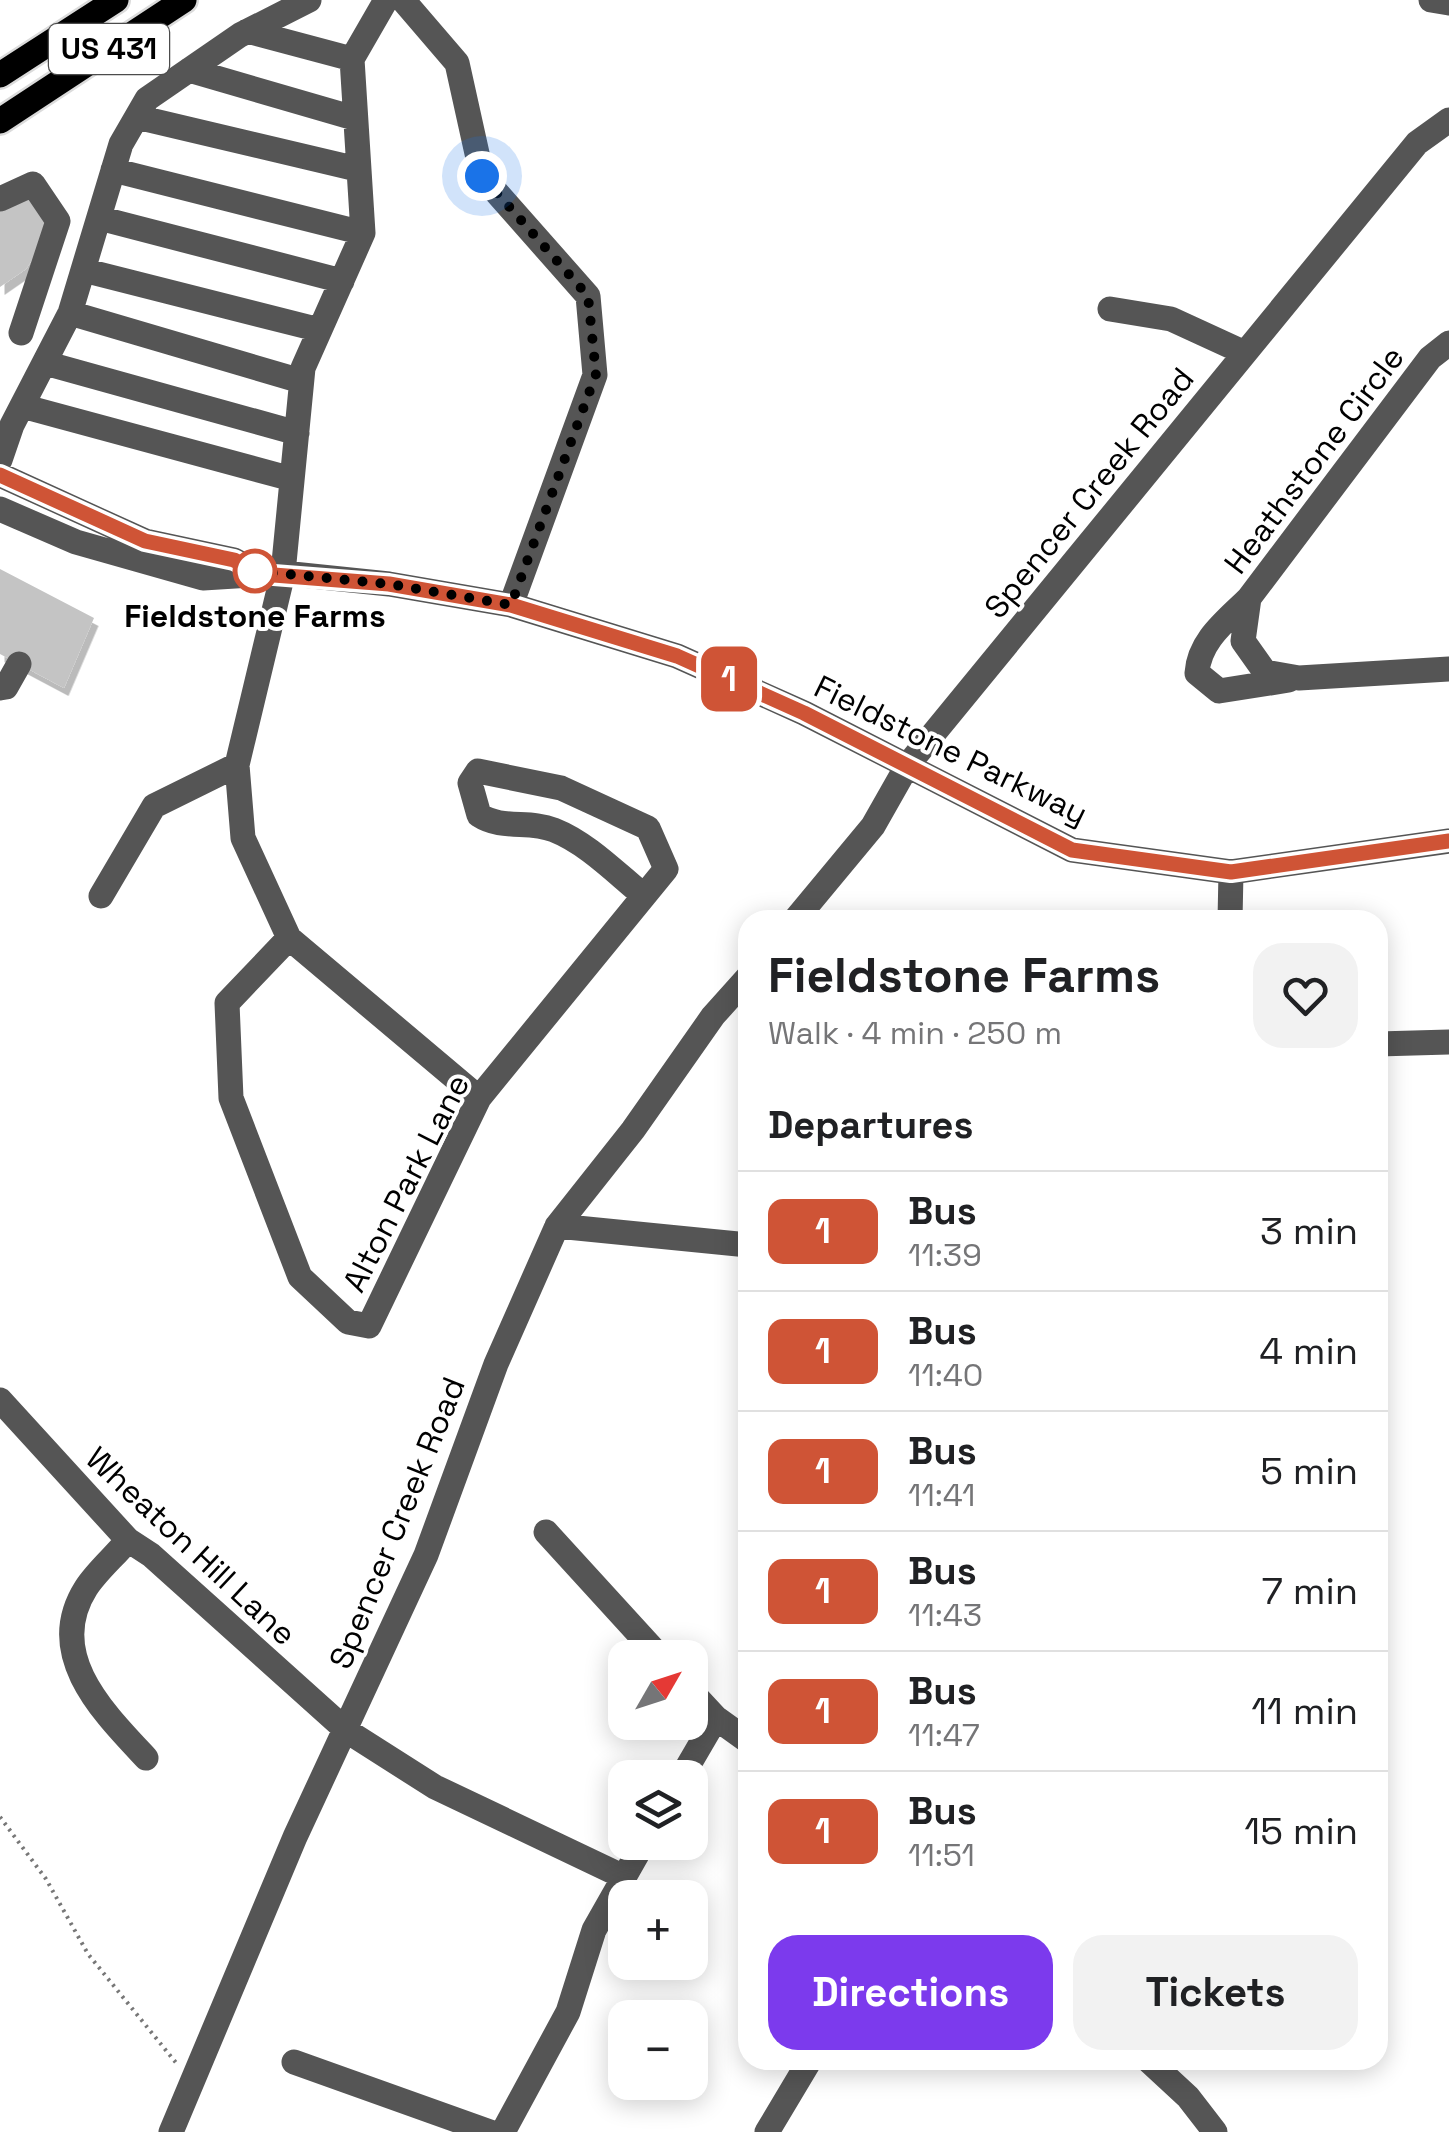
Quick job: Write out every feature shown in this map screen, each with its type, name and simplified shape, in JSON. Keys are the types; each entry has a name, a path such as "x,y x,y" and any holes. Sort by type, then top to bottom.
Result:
{"main road":[{"name":"US 431","path":"0,75 116,0"},
{"name":"US 431","path":"0,120 184,0"}],"street":[{"path":"0,460 22,406 70,313 113,170 147,98 248,31 308,0"},
{"path":"386,0 352,59 363,233 302,380 292,479 236,765 243,838 289,938 479,1098"},
{"path":"403,0 457,62 482,176 588,296 596,374 511,605"},
{"path":"1432,0 1449,2"},
{"path":"248,31 352,59"},
{"path":"189,70 354,118"},
{"path":"137,116 357,169"},
{"name":"Spencer Creek Road","path":"803,910 873,826 906,766 1417,143 1449,120"},
{"path":"113,170 363,233"},
{"path":"0,199 32,184 58,221 10,335 47,358 296,433"},
{"path":"99,218 342,281"},
{"path":"83,270 320,330"},
{"path":"1110,309 1171,318 1245,353"},
{"path":"70,313 302,380"},
{"name":"Heathstone Circle","path":"1449,343 1430,358 1249,598 1244,641 1265,672 1299,678 1449,669"},
{"path":"22,406 292,479"},
{"name":"Fieldstone Parkway","path":"0,474 145,541 234,560 272,574"},
{"name":"Fieldstone Parkway","path":"0,510 76,542 203,578 272,574 389,584 511,605 677,656 804,713 1072,850 1231,872 1449,841"},
{"path":"1249,598 1211,636 1198,657 1197,674 1219,692 1299,678"},
{"path":"101,896 154,806 236,765"},
{"name":"Alton Park Lane","path":"289,938 227,1003 231,1098 300,1277 348,1322 369,1326 479,1098 666,868 648,828 561,788 478,771 470,783 479,815 490,822 538,825 567,836 643,895"},
{"path":"1230,910 1231,872"},
{"name":"Spencer Creek Road","path":"171,2132 295,1838 426,1554 496,1364 557,1226 738,990"},
{"path":"1388,1044 1449,1042"},
{"path":"557,1226 738,1243"},
{"name":"Wheaton Hill Lane","path":"0,1400 128,1540 151,1555 347,1731 436,1787 624,1877"},
{"path":"546,1532 645,1640"},
{"path":"128,1540 86,1588 70,1626 75,1666 103,1712 146,1758"},
{"path":"708,1709 738,1734"},
{"path":"692,1760 716,1718"},
{"path":"503,2132 568,2012 594,1930 634,1860"},
{"path":"294,2062 490,2132"},
{"path":"767,2132 804,2070"},
{"path":"1159,2070 1188,2097 1215,2132"}],"path":[{"path":"0,1817 46,1878 88,1954 192,2083"}],"building":[{"path":"33,184 58,221 26,269 0,287 0,205"},
{"path":"0,569 94,618 64,688 0,654"}],"bus line":[{"name":"1","path":"0,475 145,541 234,560 261,574 389,584 511,605 677,656 804,713 1072,850 1231,872 1449,841"}],"place":[{"name":"Fieldstone Farms","path":"255,571"}],"route":[{"path":"255,571 389,584 511,605 596,374 588,296 482,176"}]}
